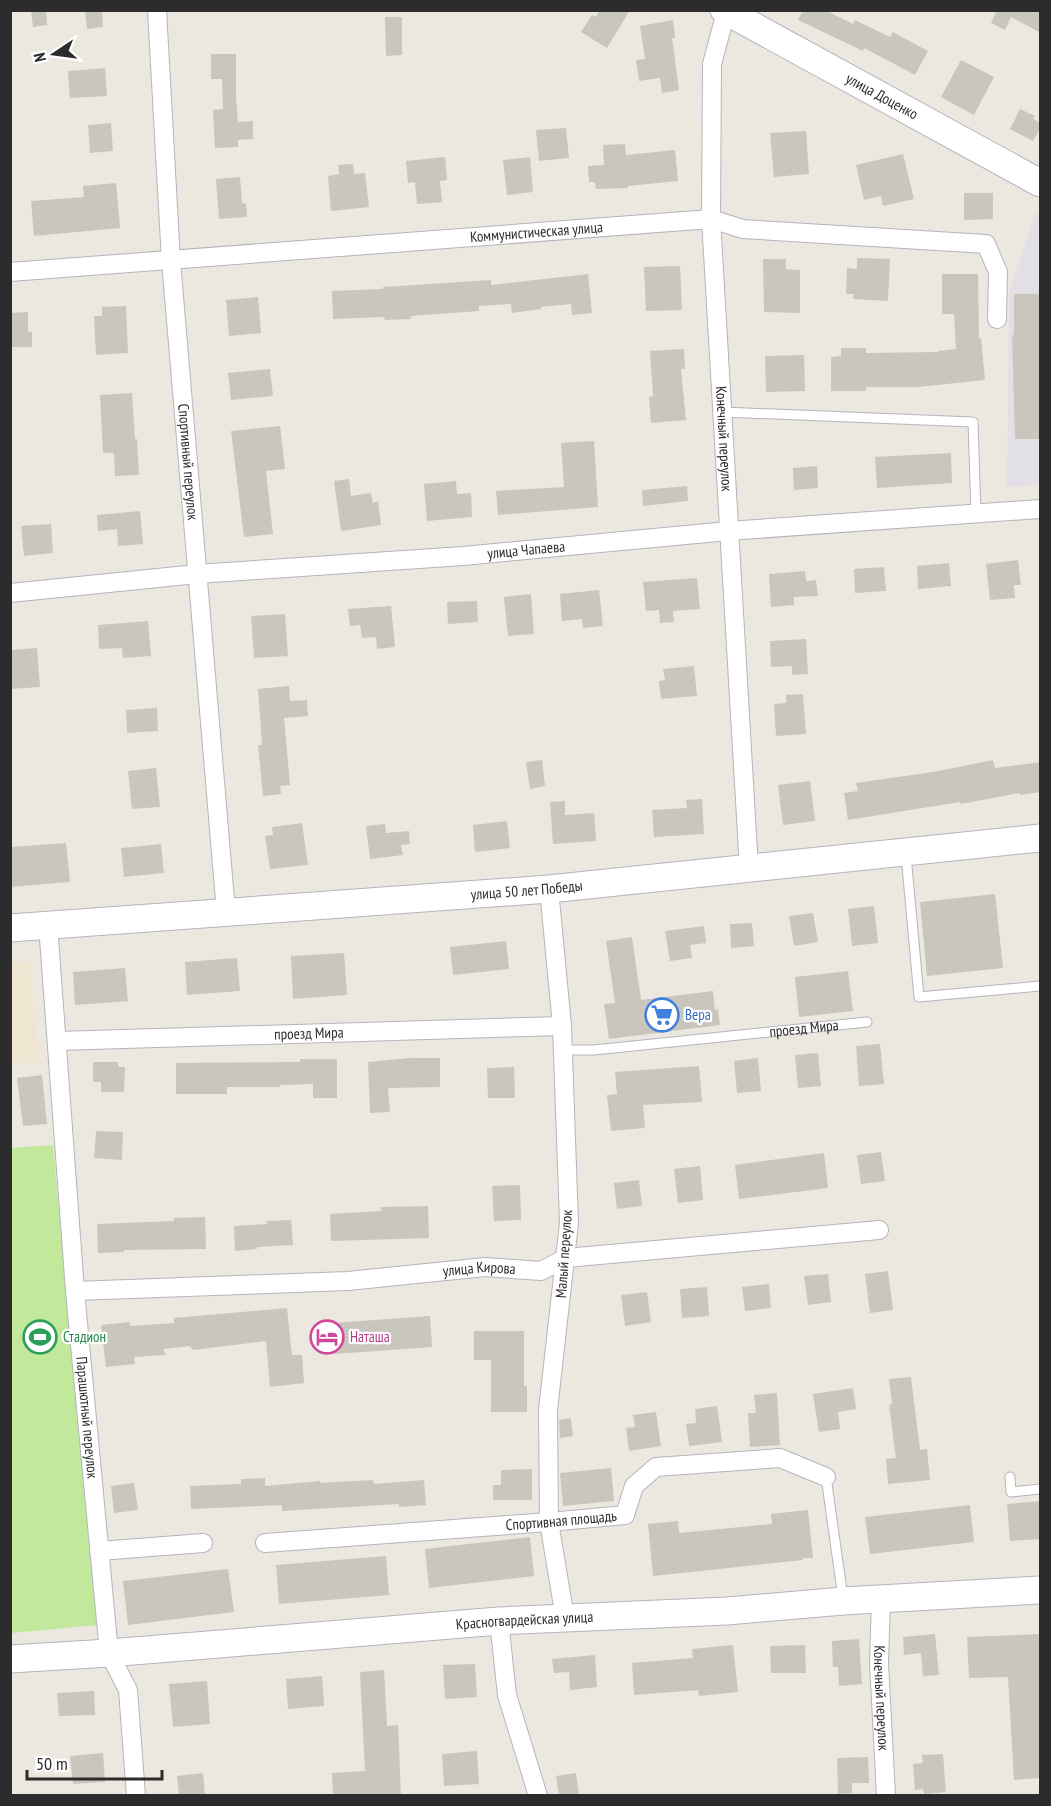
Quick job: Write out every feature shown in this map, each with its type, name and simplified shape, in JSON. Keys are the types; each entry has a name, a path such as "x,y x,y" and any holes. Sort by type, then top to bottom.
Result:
{"street":[{"name":"Спортивный переулок","path":"157,10 171,261 226,912"},
{"name":"улица Доценко","path":"725,11 1041,183"},
{"name":"Конечный переулок","path":"725,11 712,64 711,219 749,869"},
{"name":"Коммунистическая улица","path":"10,272 711,219 743,229 986,244 998,272 997,319"},
{"name":"улица Чапаева","path":"10,593 197,574 462,556 728,531 1041,509"},
{"name":"улица 50 лет Победы","path":"10,928 549,889 1041,838"},
{"name":"Малый переулок","path":"549,889 562,1026 569,1223 548,1410 549,1522 566,1617"},
{"name":"Парашютный переулок","path":"48,925 75,1291 109,1653 128,1690 136,1796"},
{"name":"проезд Мира","path":"57,1041 562,1026"},
{"name":"улица Кирова","path":"75,1291 348,1281 485,1267 541,1271 566,1258 879,1230"},
{"name":"Спортивная площадь","path":"265,1543 625,1515 634,1486 656,1467 780,1458 826,1477"},
{"path":"99,1551 203,1543"},
{"name":"Красногвардейская улица","path":"10,1659 499,1621 727,1611 843,1601 1041,1590"},
{"name":"Конечный переулок","path":"881,1599 879,1663 886,1796"},
{"path":"499,1621 507,1695 538,1796"}],"lane":[{"path":"722,412 973,422 976,514"},
{"path":"906,853 919,997 1041,986"},
{"name":"проезд Мира","path":"562,1050 594,1050 867,1022"},
{"path":"826,1477 843,1601"},
{"path":"1010,1477 1011,1492 1041,1489"}],"shaded area":[{"path":"1036,211 1040,214 1040,485 1007,487 1009,291"},
{"path":"29,962 39,1062 11,1064 11,963"}],"green space":[{"name":"Стадион","path":"53,1145 97,1625 11,1633 11,1148"}],"building":[{"path":"31,10 46,10 47,25 33,27"},
{"path":"85,10 102,10 103,27 87,29"},
{"path":"600,10 630,10 607,48 581,32 592,15 596,17"},
{"path":"803,10 825,10 853,24 855,20 890,37 893,32 928,51 915,75 864,48 863,51 798,20"},
{"path":"997,10 1041,10 1041,33 1011,17 1005,30 991,23"},
{"path":"385,17 402,17 402,55 386,56"},
{"path":"673,20 675,38 672,38 679,90 662,93 660,78 639,81 636,60 645,59 640,26"},
{"path":"211,54 236,54 238,122 253,121 253,139 238,140 238,147 215,148 213,110 223,109 222,79 211,79"},
{"path":"961,60 994,77 974,115 941,97"},
{"path":"105,68 107,96 70,98 68,71"},
{"path":"1020,109 1035,116 1033,119 1041,123 1033,141 1010,129"},
{"path":"111,123 113,151 90,153 88,125"},
{"path":"566,128 569,158 539,161 536,130"},
{"path":"806,131 809,174 774,177 770,133"},
{"path":"625,144 626,155 675,150 678,181 628,186 628,188 596,189 595,182 589,182 588,166 604,165 603,145"},
{"path":"903,154 914,199 883,206 881,196 864,200 856,165"},
{"path":"445,157 447,180 440,181 442,202 417,204 415,182 408,183 406,161"},
{"path":"530,157 533,192 507,195 503,160"},
{"path":"353,164 354,174 365,173 369,207 331,211 328,176 339,174 338,165"},
{"path":"240,177 242,203 246,204 247,217 219,219 216,179"},
{"path":"116,183 120,228 34,236 31,201 84,197 83,186"},
{"path":"964,193 993,193 993,219 964,220"},
{"path":"857,258 890,259 888,301 853,299 854,294 846,294 847,268 857,269"},
{"path":"763,259 786,259 786,269 800,270 800,313 764,312"},
{"path":"680,266 682,310 646,311 644,267"},
{"path":"588,274 592,313 572,315 571,304 512,313 511,304 479,306 479,311 411,316 411,319 385,320 384,317 333,319 332,291 491,280 491,285"},
{"path":"942,274 978,274 979,338 981,338 985,380 918,387 866,387 866,391 831,391 831,357 841,356 841,348 866,348 866,353 938,352 956,349 954,314 942,314"},
{"path":"1014,294 1041,294 1041,439 1015,439 1012,335 1014,335"},
{"path":"258,297 261,333 229,336 226,300"},
{"path":"126,306 128,353 96,355 94,316 102,316 102,307"},
{"path":"28,312 28,332 32,332 32,347 10,347 10,313"},
{"path":"684,349 685,369 681,369 686,420 651,423 649,397 653,396 650,351"},
{"path":"804,355 805,391 766,392 765,356"},
{"path":"270,369 273,396 231,400 228,373"},
{"path":"132,393 139,475 115,476 114,453 103,453 100,395"},
{"path":"280,426 285,469 266,471 273,534 244,537 231,431"},
{"path":"594,441 598,507 498,515 496,491 564,487 561,443"},
{"path":"951,453 952,483 877,488 875,457"},
{"path":"817,466 818,488 794,490 793,468"},
{"path":"349,479 351,496 371,493 373,503 378,501 381,525 341,531 334,481"},
{"path":"456,481 457,494 471,493 472,517 427,521 424,484"},
{"path":"687,486 688,501 643,506 642,490"},
{"path":"140,511 143,544 118,546 117,529 98,531 97,515"},
{"path":"51,524 53,553 24,556 21,526"},
{"path":"1018,560 1021,585 1014,585 1015,598 990,600 986,564"},
{"path":"949,563 951,586 918,589 917,566"},
{"path":"884,567 886,591 855,593 854,569"},
{"path":"805,571 806,581 816,580 818,596 794,597 794,605 771,607 769,574"},
{"path":"697,578 700,609 673,611 674,622 660,623 659,610 646,611 643,582"},
{"path":"599,590 603,626 583,628 582,619 562,621 560,594"},
{"path":"531,594 534,634 508,636 504,597"},
{"path":"477,601 478,622 448,624 447,602"},
{"path":"391,606 395,647 377,649 376,637 362,638 360,625 350,626 348,609"},
{"path":"285,614 288,656 254,658 251,616"},
{"path":"148,621 151,656 123,658 122,648 99,649 98,625"},
{"path":"806,639 808,674 792,675 792,666 771,667 770,641"},
{"path":"37,648 40,687 10,689 10,650"},
{"path":"694,666 697,696 661,699 659,681 665,680 663,669"},
{"path":"289,686 290,701 307,700 308,716 284,718 290,785 280,786 281,794 263,796 258,745 262,745 258,689"},
{"path":"803,694 806,734 776,736 774,704 786,703 786,695"},
{"path":"157,708 158,731 127,733 126,710"},
{"path":"542,760 545,786 530,789 526,762"},
{"path":"993,760 995,768 1041,762 1041,792 1020,795 1020,793 848,820 844,793 858,791 856,783 933,772"},
{"path":"156,768 160,807 132,809 128,771"},
{"path":"810,781 815,821 783,825 778,785"},
{"path":"702,799 704,834 654,837 652,810 687,808 686,800"},
{"path":"565,801 565,815 594,813 596,841 553,844 550,802"},
{"path":"507,821 510,848 475,852 473,825"},
{"path":"302,823 308,865 270,869 265,836 273,835 272,827"},
{"path":"385,824 386,833 409,831 410,844 401,845 403,855 370,859 366,826"},
{"path":"66,843 70,882 10,887 10,847"},
{"path":"161,844 164,873 124,877 121,848"},
{"path":"995,894 1003,968 927,976 920,902"},
{"path":"874,906 878,943 852,946 848,909"},
{"path":"813,913 818,942 794,946 789,916"},
{"path":"752,923 754,946 731,948 730,924"},
{"path":"704,926 706,943 690,945 692,958 670,961 665,931"},
{"name":"Вера","path":"632,937 641,1000 713,991 715,1010 718,1009 720,1025 609,1039 604,1004 615,1003 606,941"},
{"path":"506,941 509,969 453,975 450,947"},
{"path":"344,953 347,995 293,999 291,956"},
{"path":"237,958 240,991 187,995 185,962"},
{"path":"125,968 128,1001 75,1005 73,972"},
{"path":"848,971 853,1011 799,1017 795,977"},
{"path":"880,1044 884,1084 859,1086 856,1046"},
{"path":"818,1053 821,1086 798,1088 795,1055"},
{"path":"440,1058 440,1087 388,1088 390,1112 370,1113 368,1062"},
{"path":"758,1058 761,1091 737,1093 734,1061"},
{"path":"300,1059 337,1059 337,1098 313,1098 313,1084 280,1085 280,1087 227,1087 227,1094 176,1094 176,1063 300,1062"},
{"path":"93,1062 118,1062 118,1067 125,1067 124,1092 101,1092 101,1082 93,1082"},
{"path":"699,1066 702,1102 643,1105 645,1128 611,1131 607,1095 617,1094 615,1072"},
{"path":"514,1067 515,1098 488,1098 487,1068"},
{"path":"42,1075 47,1124 23,1126 17,1078"},
{"path":"96,1131 123,1132 122,1160 94,1158"},
{"path":"881,1152 885,1181 861,1184 857,1155"},
{"path":"824,1153 828,1188 739,1199 735,1165"},
{"path":"700,1166 703,1200 678,1203 674,1169"},
{"path":"639,1180 642,1206 617,1209 614,1183"},
{"path":"520,1185 521,1220 494,1221 492,1186"},
{"path":"428,1206 429,1238 331,1241 330,1214 381,1211 381,1207"},
{"path":"205,1217 206,1249 124,1250 124,1252 98,1253 97,1224 174,1221 174,1218"},
{"path":"291,1220 293,1245 235,1251 234,1226"},
{"path":"888,1271 893,1310 870,1313 865,1274"},
{"path":"828,1274 831,1302 808,1305 804,1276"},
{"path":"769,1284 771,1308 745,1311 742,1287"},
{"path":"707,1287 709,1316 682,1318 680,1289"},
{"path":"647,1292 651,1322 625,1326 621,1295"},
{"path":"287,1308 292,1355 302,1355 304,1383 270,1387 266,1341 193,1350 190,1346 164,1349 165,1355 134,1357 135,1364 106,1367 101,1325 130,1322 130,1326 174,1323 174,1318"},
{"path":"430,1316 432,1347 335,1354 333,1323"},
{"path":"474,1331 524,1331 524,1386 527,1386 527,1412 491,1412 491,1360 474,1360"},
{"path":"911,1377 920,1450 927,1449 930,1480 888,1484 886,1459 896,1458 889,1405 892,1404 889,1379"},
{"path":"853,1388 856,1409 838,1412 840,1429 819,1432 813,1394"},
{"path":"777,1393 780,1445 750,1447 748,1413 756,1413 754,1395"},
{"path":"717,1406 722,1442 689,1446 686,1424 696,1423 695,1409"},
{"path":"656,1412 661,1446 629,1451 626,1428 635,1427 633,1415"},
{"path":"571,1418 573,1436 560,1438 559,1420"},
{"path":"611,1468 614,1501 563,1506 560,1473"},
{"path":"532,1469 532,1500 493,1500 493,1485 501,1485 501,1470"},
{"path":"265,1478 265,1486 320,1481 320,1483 373,1480 374,1484 424,1480 426,1505 399,1507 399,1504 282,1511 282,1505 191,1509 190,1486 241,1484 241,1479"},
{"path":"134,1483 138,1510 114,1513 111,1486"},
{"path":"1041,1501 1041,1539 1010,1541 1007,1504"},
{"path":"970,1505 974,1542 870,1554 865,1517"},
{"path":"808,1510 813,1558 653,1576 648,1524 678,1521 679,1533 772,1524 771,1514"},
{"path":"530,1537 534,1576 429,1588 425,1549"},
{"path":"386,1556 389,1595 279,1604 276,1565"},
{"path":"228,1569 234,1612 128,1625 123,1581"},
{"path":"935,1634 939,1675 923,1676 921,1653 904,1655 903,1637"},
{"path":"1041,1634 1041,1778 1014,1780 1008,1677 969,1678 967,1637"},
{"path":"859,1639 862,1684 839,1686 838,1667 833,1667 832,1641"},
{"path":"733,1645 738,1692 699,1696 698,1690 634,1695 632,1663 693,1658 692,1649"},
{"path":"805,1645 806,1673 771,1673 770,1646"},
{"path":"595,1655 597,1687 570,1690 569,1672 554,1673 552,1659"},
{"path":"475,1664 477,1697 445,1699 443,1665"},
{"path":"384,1670 387,1726 398,1725 401,1796 333,1796 332,1773 365,1771 360,1672"},
{"path":"322,1676 324,1706 288,1709 286,1679"},
{"path":"207,1681 210,1724 173,1727 169,1684"},
{"path":"94,1691 95,1715 59,1716 57,1693"},
{"path":"477,1751 479,1784 444,1786 442,1754"},
{"path":"103,1753 105,1782 73,1784 70,1756"},
{"path":"943,1754 946,1792 924,1794 923,1789 915,1790 913,1764 923,1763 922,1755"},
{"path":"868,1757 869,1783 852,1783 852,1793 838,1794 837,1758"},
{"path":"203,1773 205,1796 179,1796 177,1776"},
{"path":"576,1773 579,1796 559,1796 556,1776"}],"place":[{"name":"Вера","path":"662,1015"},
{"name":"Стадион","path":"40,1337"},
{"name":"Наташа","path":"327,1337"}]}
